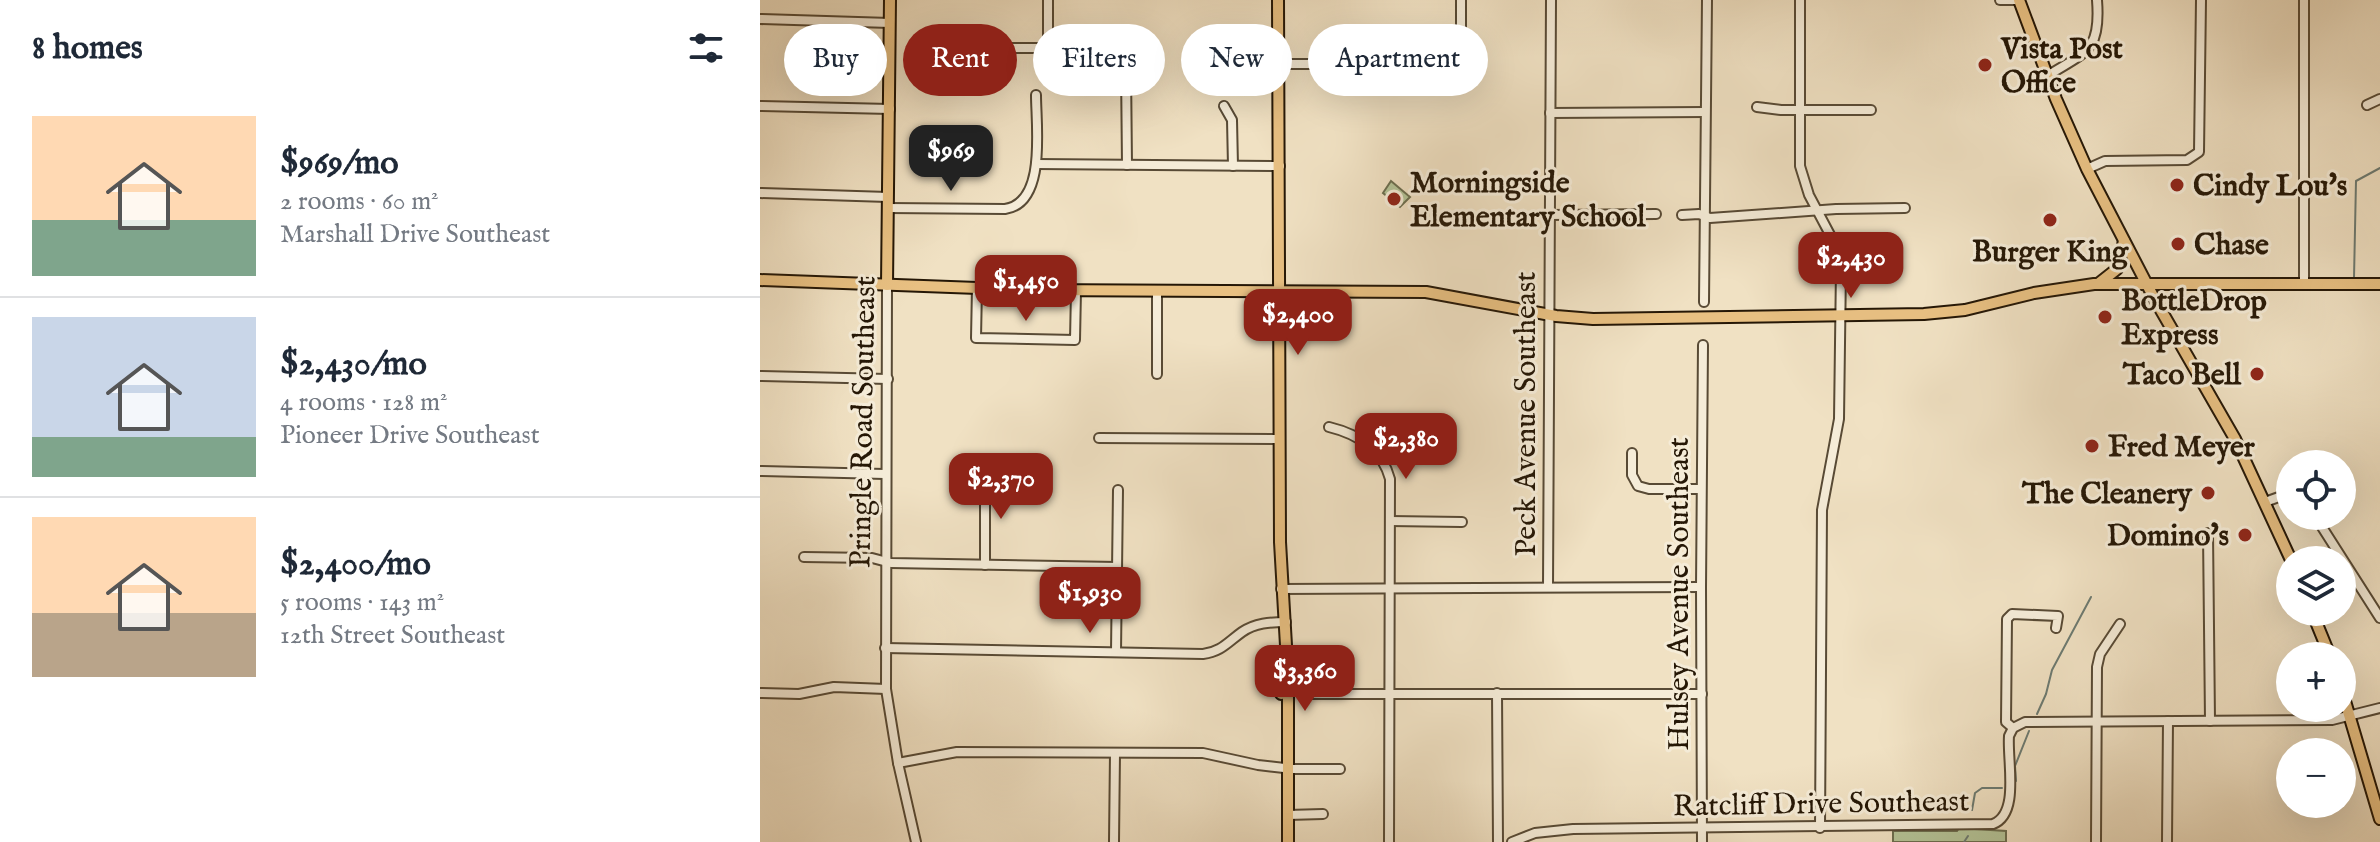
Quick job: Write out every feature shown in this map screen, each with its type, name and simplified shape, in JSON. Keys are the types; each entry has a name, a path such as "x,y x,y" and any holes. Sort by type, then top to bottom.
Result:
{"main road":[{"name":"Pringle Road Southeast","path":"887,285 890,0"},
{"path":"1278,0 1278,24"},
{"path":"2020,0 2047,76 2087,169 2147,284 2235,439 2285,546"},
{"path":"1279,96 1284,767 1281,842"},
{"path":"2098,284 2117,269 2124,241"},
{"path":"760,280 1076,290 1438,293 1549,315 1593,319 1841,317 1947,312 2053,289 2098,284 2380,284"},
{"path":"2353,722 2380,819"},
{"path":"1284,767 1288,842"}],"street":[{"path":"1017,48 1039,49 1048,42 1048,0"},
{"path":"1292,64 1461,64 1461,0"},
{"name":"Peck Avenue Southeast","path":"1548,587 1551,0"},
{"path":"1704,302 1707,0"},
{"path":"1800,0 1801,174 1840,256 1839,419 1822,510 1820,828"},
{"path":"2000,0 2020,0"},
{"path":"2047,76 2083,54 2094,42 2099,30 2097,0"},
{"path":"2087,169 2105,161 2187,160 2196,156 2200,146 2201,0"},
{"path":"2304,0 2304,284"},
{"path":"760,19 890,23"},
{"path":"760,193 1005,209 1021,204 1029,193 1036,164 1036,96"},
{"path":"1126,96 1127,165"},
{"path":"2367,105 2380,99"},
{"path":"760,106 890,109"},
{"path":"1224,106 1232,120 1233,166"},
{"path":"1757,107 1871,110"},
{"path":"1550,113 1705,112"},
{"path":"1036,164 1280,166"},
{"path":"1682,215 1705,217 1905,208"},
{"path":"1549,215 1656,214"},
{"name":"Pringle Road Southeast","path":"887,285 886,689 898,763 916,842"},
{"path":"977,288 976,338 1075,340 1076,290"},
{"path":"1157,291 1157,374"},
{"name":"Hulsey Avenue Southeast","path":"1702,842 1703,345"},
{"path":"760,376 888,379"},
{"path":"1329,427 1352,434 1379,455 1390,479 1389,842"},
{"path":"1099,438 1280,439"},
{"path":"1379,455 1393,440"},
{"path":"1632,453 1632,475 1638,486 1649,489 1701,489"},
{"path":"760,471 885,474"},
{"path":"985,476 985,565"},
{"path":"1116,652 1118,490"},
{"path":"2265,502 2276,498"},
{"path":"1390,521 1462,522"},
{"path":"2324,530 2380,618"},
{"path":"2208,533 2210,721"},
{"path":"804,557 1117,567"},
{"path":"1281,589 1701,587"},
{"path":"2056,628 2058,616 2012,614 2007,619 2006,722 2013,728 2025,722 2276,720"},
{"path":"885,648 1214,653 1251,627 1282,622"},
{"path":"2096,842 2096,681 2100,654 2120,624"},
{"path":"760,693 799,694 834,687 886,689"},
{"path":"1497,693 1498,842"},
{"path":"1310,694 1702,694"},
{"path":"2356,714 2380,708"},
{"path":"2167,842 2168,721"},
{"name":"Ratcliff Drive Southeast","path":"1512,842 1546,831 1997,823 2006,815 2009,804 2008,745 2013,728"},
{"path":"898,763 957,752 1203,753 1258,765 1340,769"},
{"path":"1114,842 1115,753"},
{"path":"1288,815 1323,814"},
{"path":"1621,829 1621,842"}],"green space":[{"path":"1391,181 1410,197 1400,207 1383,193"},
{"path":"1959,828 2006,831 2006,842 1893,842 1893,831 1957,831"}],"waterway":[{"path":"2354,278 2356,181 2380,168"},
{"path":"2037,714 2052,670 2091,597"},
{"path":"2016,781 2015,766 2029,731"},
{"path":"1972,810 1975,793 1982,788 2002,788"},
{"path":"1964,842 1968,836"}],"place":[{"name":"Vista Post Office","path":"1985,65"},
{"name":"Cindy Lou's","path":"2177,185"},
{"name":"Morningside Elementary School","path":"1394,199"},
{"name":"Burger King","path":"2050,220"},
{"name":"Chase","path":"2178,244"},
{"name":"BottleDrop Express","path":"2105,317"},
{"name":"Taco Bell","path":"2257,374"},
{"name":"Fred Meyer","path":"2092,446"},
{"name":"The Cleanery","path":"2208,493"},
{"name":"Domino's","path":"2245,535"}]}
